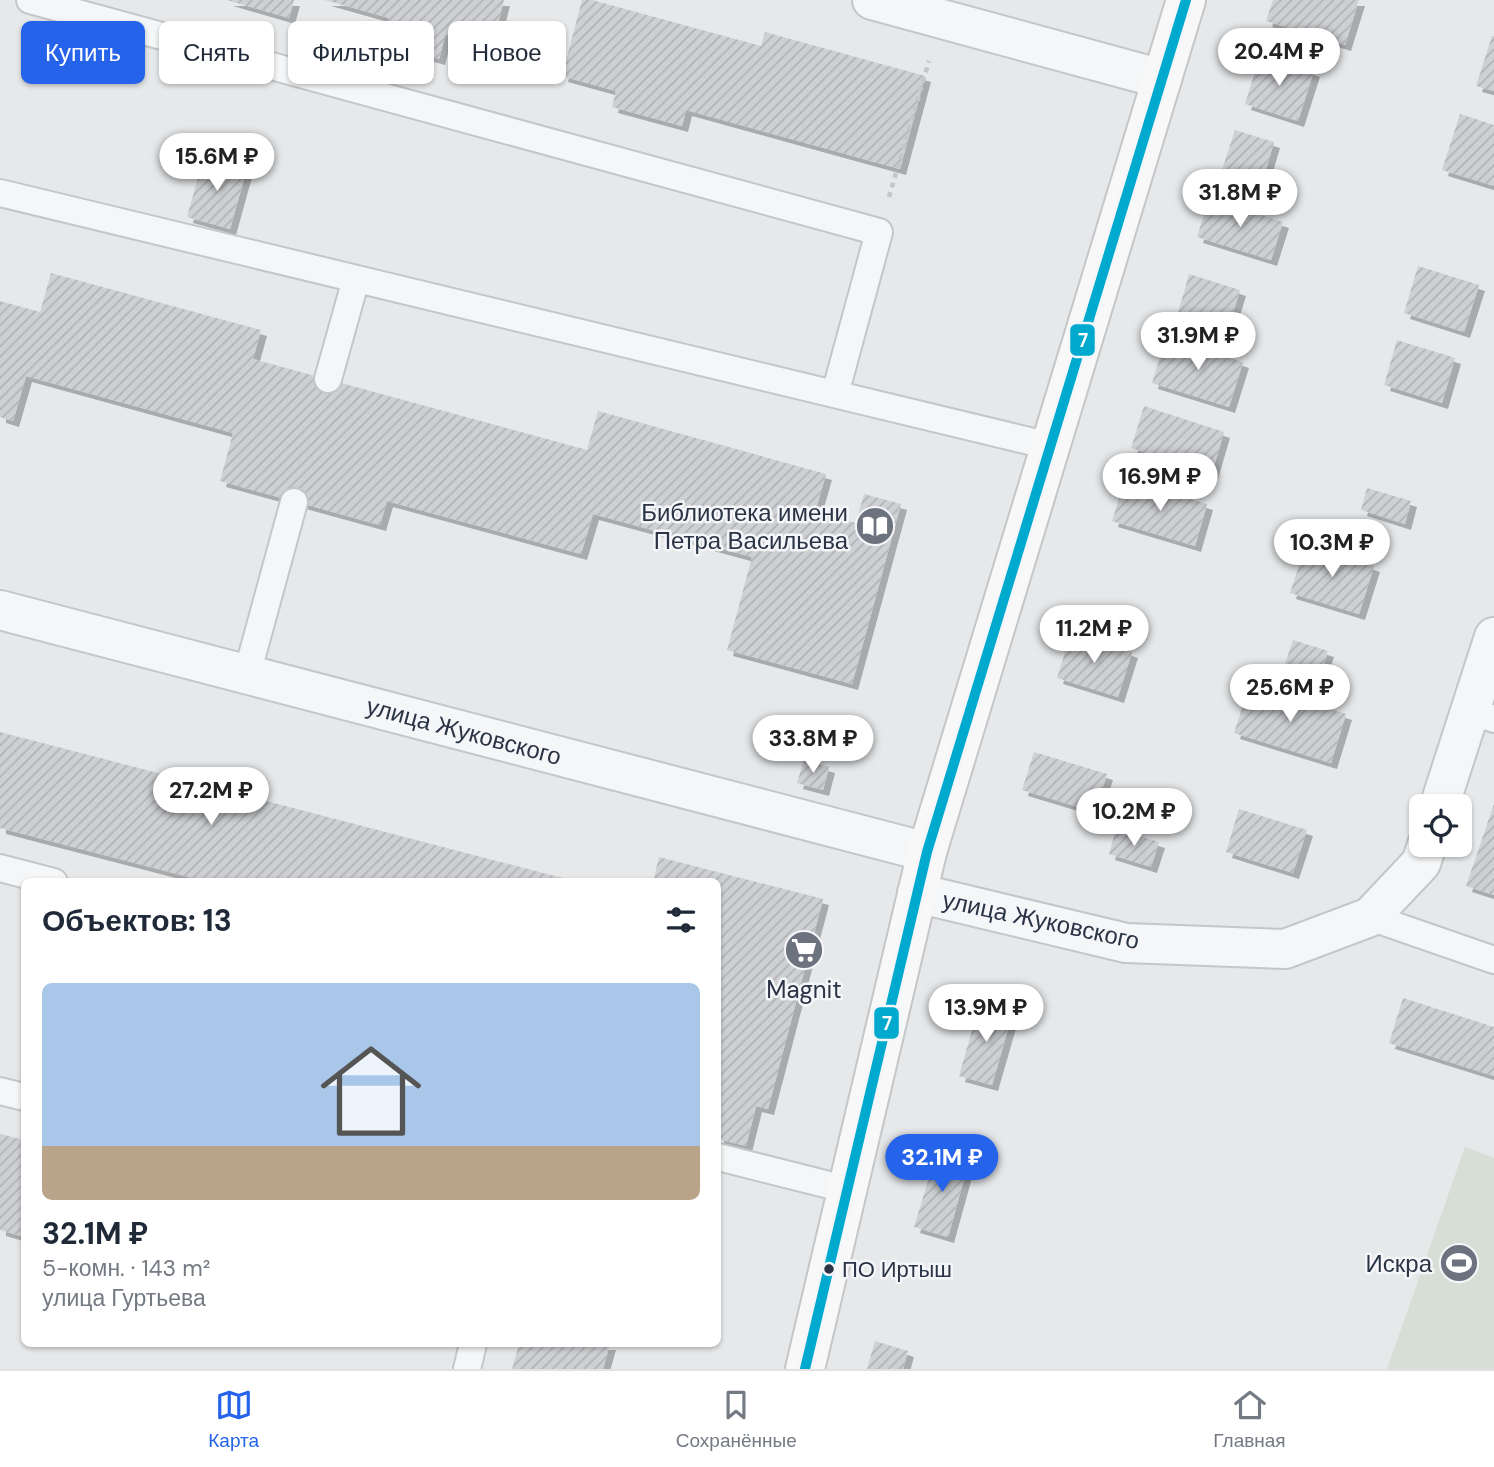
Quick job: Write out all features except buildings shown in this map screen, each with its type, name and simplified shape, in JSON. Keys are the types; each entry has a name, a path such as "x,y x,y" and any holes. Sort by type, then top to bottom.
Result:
{"main road":[{"path":"805,1369 928,852 1186,0"}],"street":[{"path":"872,0 944,10 1161,79"},
{"name":"улица Жуковского","path":"0,610 928,852"},
{"path":"1445,794 1482,715 1494,637"},
{"path":"1370,917 1421,863 1423,857"},
{"name":"улица Жуковского","path":"917,893 1126,943 1285,949 1370,917"}],"lane":[{"path":"30,0 879,232 835,394"},
{"path":"0,193 1050,446"},
{"path":"328,379 356,279"},
{"path":"247,674 295,502"},
{"path":"0,868 39,878"},
{"path":"1370,917 1494,960"},
{"path":"0,1091 21,1096"},
{"path":"721,1158 849,1190"},
{"path":"467,1369 472,1347"}],"path":[{"path":"879,232 944,10"}],"shaded area":[{"name":"Искра","path":"1465,1147 1494,1158 1494,1369 1387,1369"}],"transit line":[{"name":"7","path":"805,1369 927,852 1186,0"}],"place":[{"name":"Библиотека имени Петра Васильева","path":"875,526"},
{"name":"Magnit","path":"804,950"},
{"name":"Искра","path":"1459,1263"},
{"name":"ПО Иртыш","path":"829,1269"}]}
